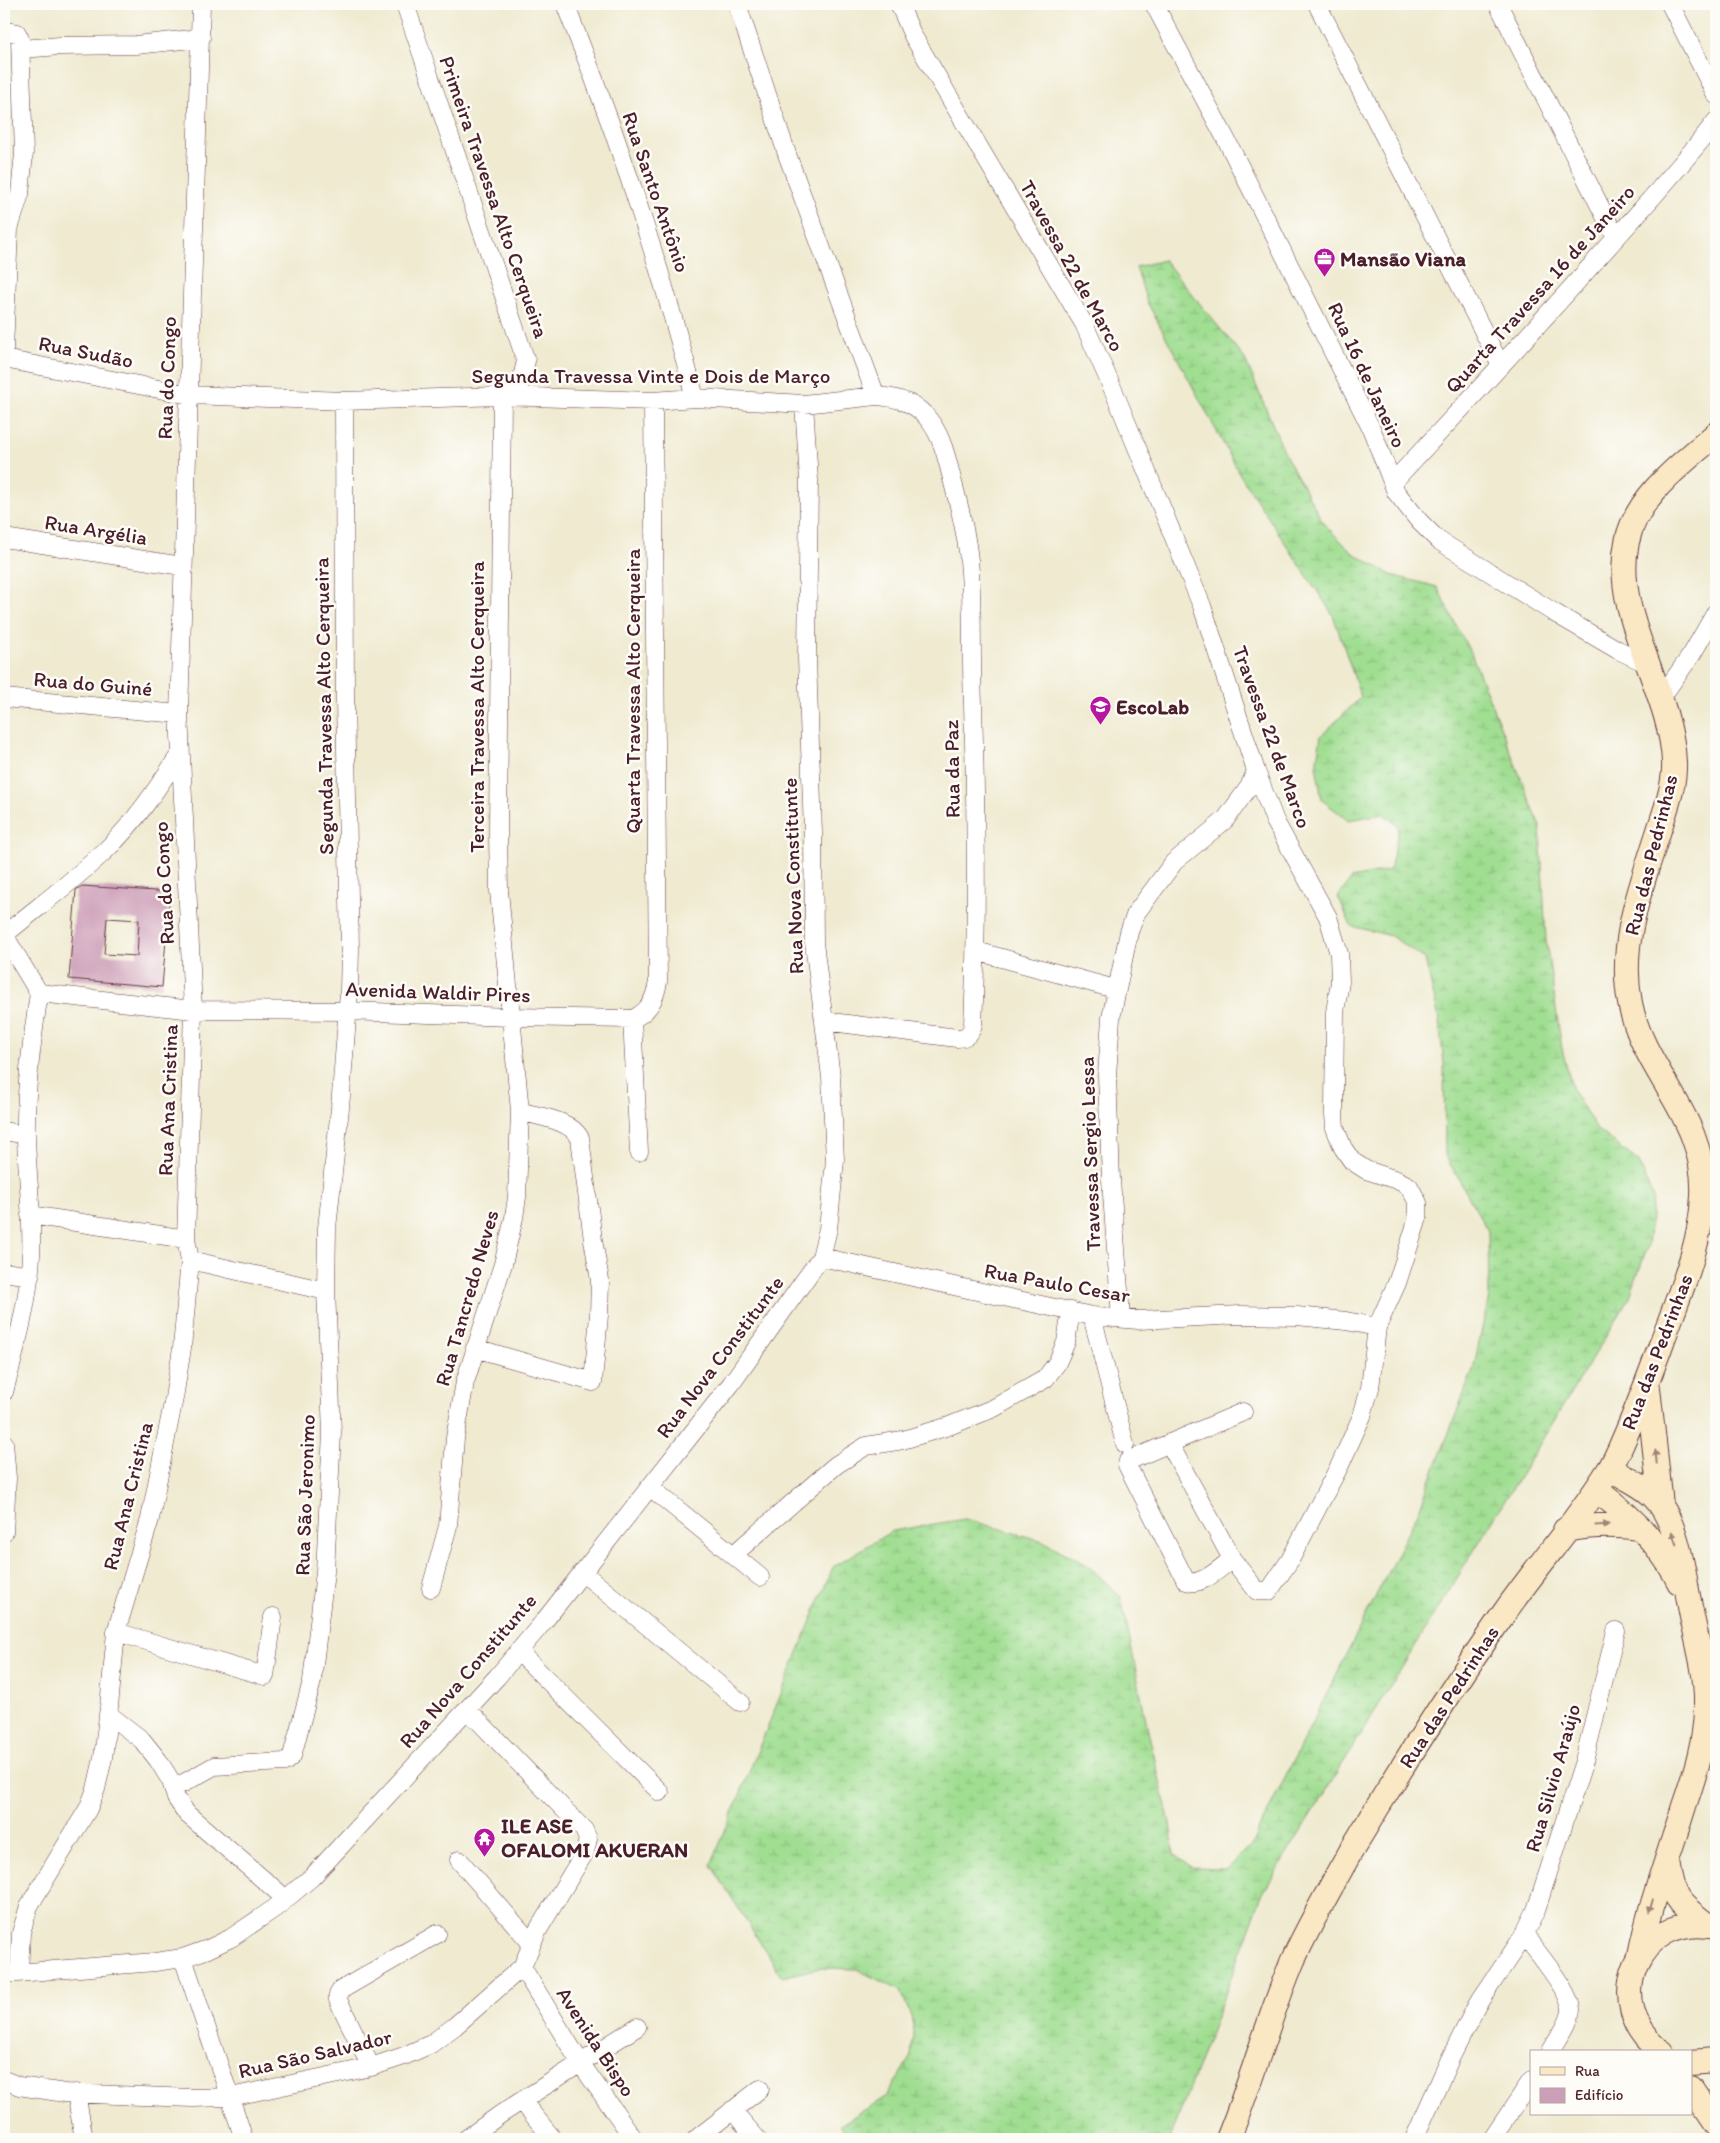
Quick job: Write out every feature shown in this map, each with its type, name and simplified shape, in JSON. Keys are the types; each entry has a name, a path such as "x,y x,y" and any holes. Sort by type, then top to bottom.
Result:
{"main road":[{"name":"Rua das Pedrinhas","path":"1228,2139 1293,1960 1332,1886 1454,1686 1506,1610 1610,1469 1647,1384 1694,1252 1704,1193 1699,1153 1694,1133 1643,1044 1631,1008 1626,980 1630,925 1669,798 1674,768 1672,739 1626,595 1623,562 1628,534 1639,512 1673,472 1716,434"},
{"path":"1647,1384 1661,1505 1681,1558 1706,1686 1705,1728 1694,1777 1655,1893 1640,1955 1630,1980 1631,2008 1635,2021 1642,2033 1660,2050"},
{"path":"1610,1469 1645,1489 1661,1505"},
{"path":"1596,1490 1639,1528 1666,1559 1689,1602"},
{"path":"1565,1530 1604,1525 1639,1528"},
{"path":"1667,1860 1675,1896 1686,1910 1711,1925"},
{"path":"1640,1955 1662,1934 1676,1928 1711,1925"},
{"path":"1692,2062 1716,2060"},
{"path":"1692,2088 1716,2124"}],"street":[{"name":"Rua do Congo","path":"193,1010 178,714 182,566 190,395 201,4"},
{"name":"Primeira Travessa Alto Cerqueira","path":"405,4 526,361 521,382 502,396"},
{"name":"Rua Santo Antônio","path":"565,4 640,208 673,314 696,398"},
{"name":"Segunda Travessa Vinte e Dois de Março","path":"190,395 344,401 502,396 654,401 696,398 804,404 876,396 788,157 737,4"},
{"name":"Travessa 22 de Marco","path":"899,4 913,36 1084,324 1199,598 1245,732 1256,771 1286,844 1328,917 1339,954 1340,982 1336,1012 1334,1075 1335,1128 1343,1148 1352,1161 1366,1170 1409,1186 1418,1202 1418,1218 1409,1248 1397,1283 1377,1327 1370,1388 1362,1416 1340,1466 1290,1560 1268,1591 1258,1591 1232,1559"},
{"name":"Rua 16 de Janeiro","path":"1154,4 1237,160 1371,428 1396,492 1419,521 1438,540 1553,612 1618,650 1648,664"},
{"path":"1317,4 1501,366"},
{"path":"1498,4 1616,238"},
{"path":"1670,4 1716,95"},
{"path":"4,350 6,229 20,194 24,153 21,48 18,34 6,32"},
{"path":"21,48 136,45 201,38"},
{"name":"Quarta Travessa 16 de Janeiro","path":"1392,483 1501,366 1686,160 1716,121"},
{"name":"Rua Sudão","path":"4,359 190,395"},
{"name":"Terceira Travessa Alto Cerqueira","path":"502,396 498,832 499,891 510,1017"},
{"name":"Rua da Paz","path":"824,1021 950,1038 965,1038 972,1031 973,1024 976,950 970,571 965,536 947,460 930,420 919,409 898,399 876,396"},
{"name":"Segunda Travessa Alto Cerqueira","path":"344,401 345,698 350,949 348,1011"},
{"name":"Quarta Travessa Alto Cerqueira","path":"632,1019 642,1015 647,1010 656,994 658,982 654,401"},
{"name":"Rua Nova Constitunte","path":"11,1972 155,1962 183,1958 208,1950 231,1938 286,1899 312,1877 468,1709 518,1652 731,1384 821,1257 829,1220 835,1160 833,1104 814,934 813,833 807,658 809,480 804,404"},
{"name":"Rua Argélia","path":"4,538 182,566"},
{"path":"1660,699 1692,654 1716,612"},
{"name":"Rua do Guiné","path":"4,698 178,714"},
{"name":"Rua do Congo","path":"4,935 70,882 109,847 144,808 180,754"},
{"name":"Travessa Sergio Lessa","path":"1121,1318 1111,1180 1107,1075 1115,989 1130,926 1136,913 1174,862 1225,820 1249,787 1256,771"},
{"path":"4,935 39,993 29,1062 26,1135 30,1215 30,1276 21,1327 4,1392"},
{"path":"976,950 1115,989"},
{"name":"Avenida Waldir Pires","path":"39,993 193,1010 348,1011 632,1019"},
{"name":"Rua Ana Cristina","path":"11,1972 29,1906 88,1808 96,1789 108,1714 116,1632 150,1519 174,1398 182,1348 190,1260 186,1239 193,1010"},
{"name":"Rua São Jeronimo","path":"171,1781 175,1784 182,1784 214,1766 258,1762 276,1764 285,1762 292,1756 312,1681 325,1572 332,1432 326,1291 327,1228 348,1011"},
{"name":"Rua Tancredo Neves","path":"430,1588 448,1526 454,1438 465,1382 504,1264 514,1218 520,1112 510,1017"},
{"path":"632,1019 639,1152"},
{"path":"475,1348 594,1382 600,1316 600,1280 592,1240 580,1138 576,1131 568,1125 520,1112"},
{"path":"4,1131 26,1135"},
{"path":"30,1215 186,1239"},
{"name":"Rua Paulo Cesar","path":"821,1257 1092,1316 1147,1320 1240,1315 1297,1316 1346,1321 1377,1327"},
{"path":"190,1260 326,1291"},
{"path":"4,1272 30,1276"},
{"path":"733,1555 836,1465 866,1446 903,1440 949,1426 994,1408 1045,1379 1057,1364 1066,1342 1070,1311"},
{"path":"1092,1316 1126,1452 1128,1470 1186,1581 1192,1584 1199,1582 1232,1559 1169,1443"},
{"path":"1126,1452 1169,1443 1243,1412"},
{"path":"4,1442 7,1478 4,1532"},
{"path":"650,1487 760,1578"},
{"path":"582,1572 740,1702"},
{"path":"116,1632 265,1676 273,1617"},
{"name":"Rua Silvio Araújo","path":"1414,2139 1450,2059 1477,2006 1524,1935 1536,1910 1584,1761 1616,1631"},
{"path":"518,1652 660,1792"},
{"name":"Rua São Salvador","path":"4,2080 47,2091 192,2098 231,2097 371,2067 404,2056 430,2044 455,2026 522,1968 538,1930 585,1852 588,1839 584,1830 468,1709"},
{"path":"108,1714 142,1740 158,1760 171,1781 176,1798 187,1814 286,1899"},
{"path":"459,1860 532,1944"},
{"path":"371,2067 338,2000 338,1995 341,1990 436,1934"},
{"path":"1524,1935 1543,1959 1570,2000 1570,2016 1551,2050"},
{"path":"183,1958 244,2139"},
{"name":"Avenida Bispo","path":"522,1968 581,2064 634,2139"},
{"path":"466,2139 637,2027"},
{"path":"1492,2139 1530,2082"},
{"path":"696,2139 760,2089"},
{"path":"76,2093 84,2139"},
{"path":"522,2101 553,2139"},
{"path":"732,2110 756,2139"}],"green space":[{"path":"1164,260 1245,359 1285,454 1324,524 1353,553 1391,575 1437,587 1473,658 1540,826 1546,941 1562,1049 1573,1091 1597,1129 1639,1162 1653,1198 1648,1245 1629,1299 1263,1893 1170,2139 851,2139 840,2125 887,2096 911,2056 914,2024 901,1991 856,1969 820,1968 782,1977 711,1865 833,1567 892,1531 965,1519 1043,1541 1089,1566 1121,1597 1149,1735 1170,1823 1174,1854 1193,1868 1227,1869 1251,1845 1419,1510 1473,1370 1489,1297 1488,1231 1445,1155 1444,1063 1438,1014 1425,959 1391,936 1351,926 1338,897 1352,878 1390,870 1399,827 1384,814 1348,820 1322,800 1316,766 1321,736 1361,697 1333,615 1242,478 1147,302 1136,267"}],"building":[{"path":"82,886 170,892 162,987 69,979 76,890","holes":["107,918 139,920 137,956 104,954"]}],"place":[{"name":"Mansão Viana","path":"1324,278"},
{"name":"EscoLab","path":"1100,726"},
{"name":"ILE ASE OFALOMI AKUERAN","path":"485,1857"}]}
